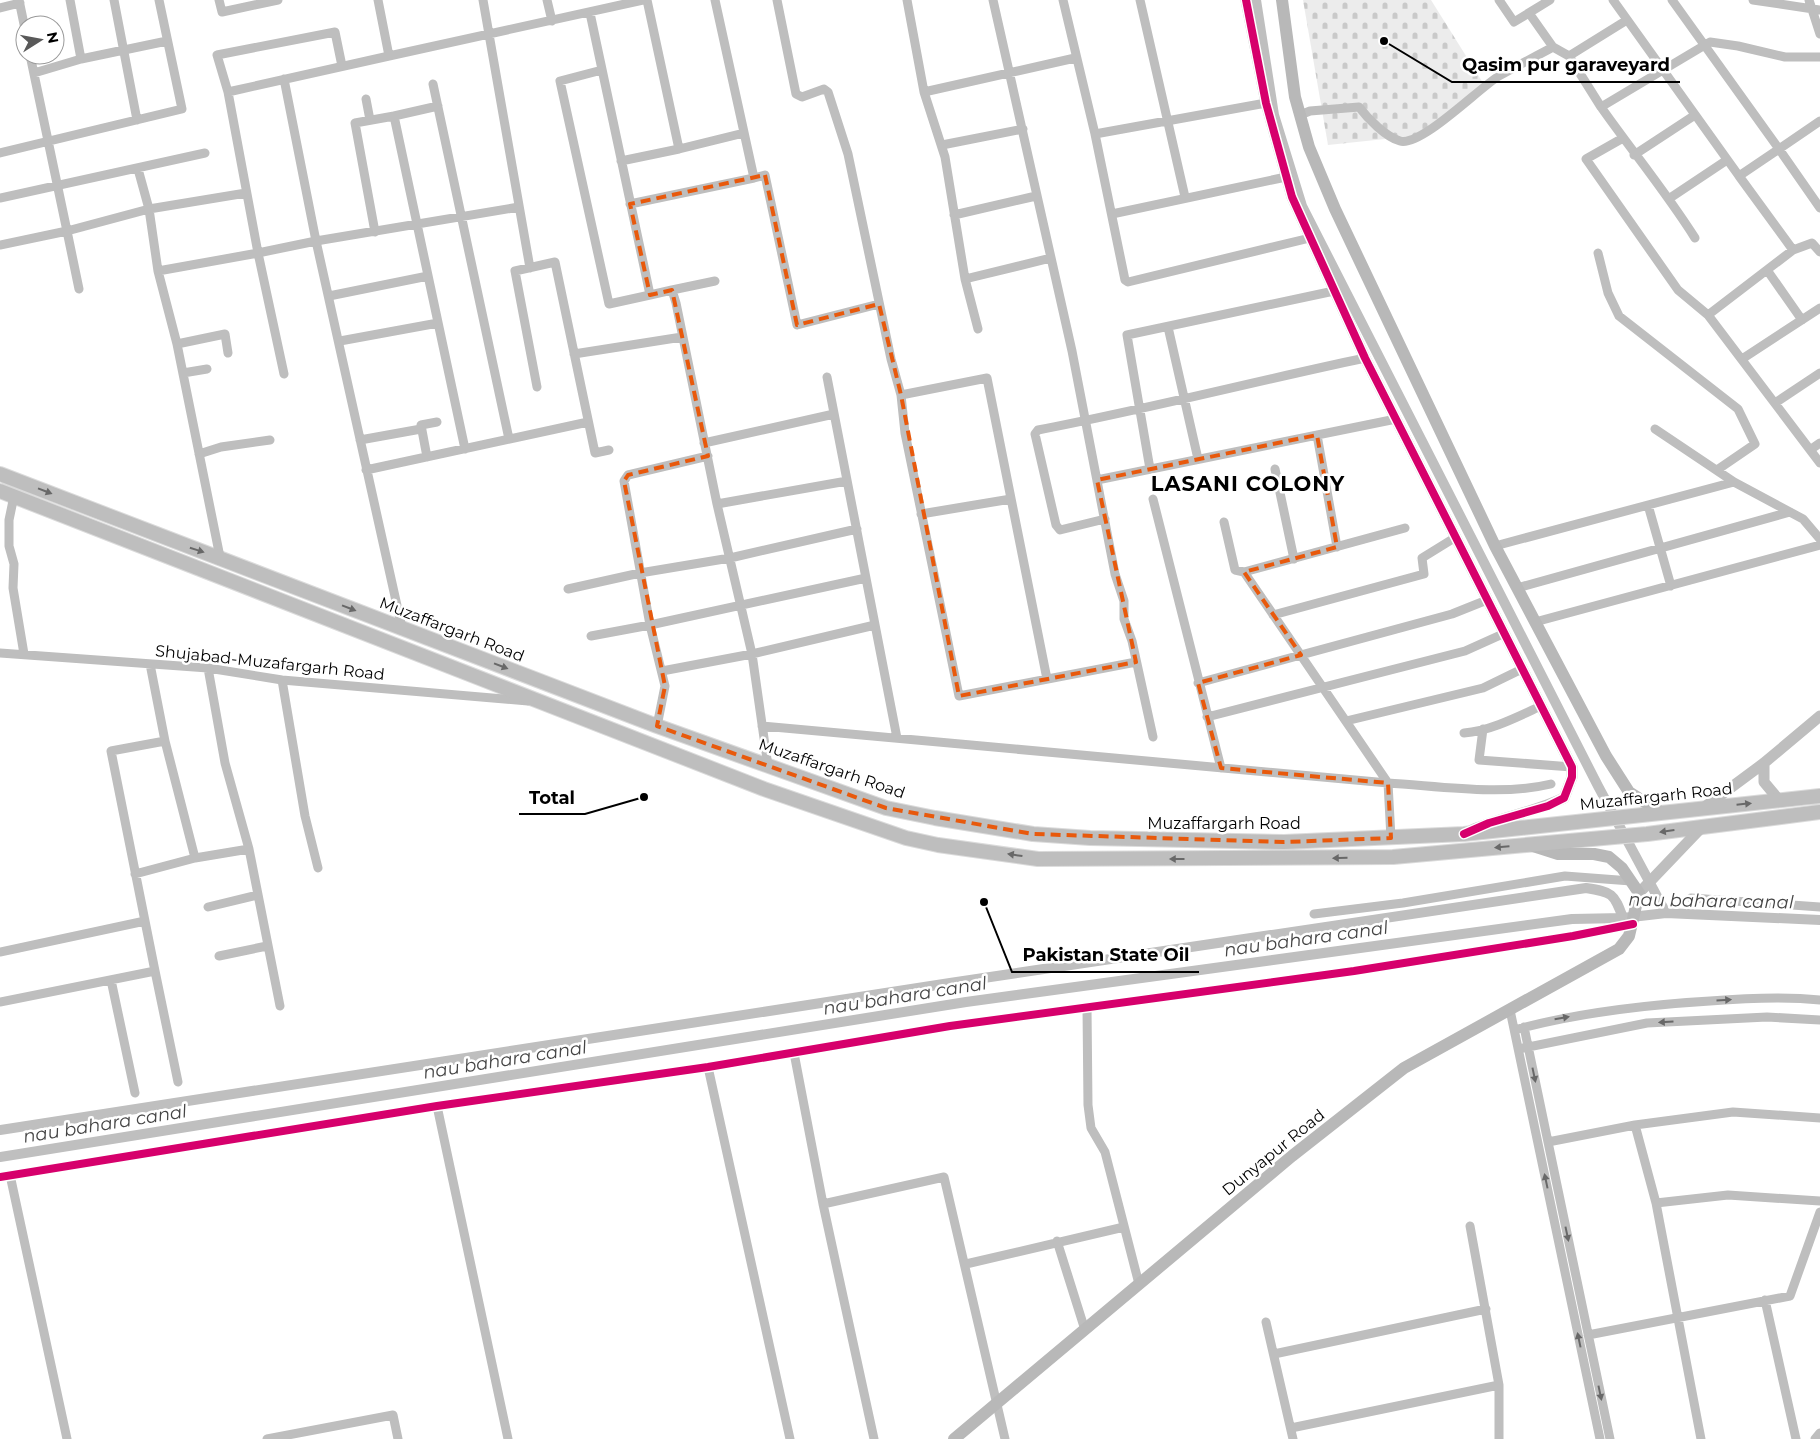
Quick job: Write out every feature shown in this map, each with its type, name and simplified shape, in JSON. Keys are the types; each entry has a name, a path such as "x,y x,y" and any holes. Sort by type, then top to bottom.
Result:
{"main road":[{"path":"1282,0 1295,97 1309,147 1331,201 1495,546 1606,756 1629,792 1662,813"},
{"name":"Muzaffargarh Road","path":"0,474 657,726 886,808 1033,834 1090,838 1284,842 1464,834 1820,796"},
{"path":"0,491 536,702 764,789 906,838 938,845 1038,859 1393,857 1647,834 1820,812"},
{"path":"1238,841 1239,859"},
{"path":"1528,844 1558,854 1594,854 1609,857 1622,868 1641,893"},
{"name":"Dunyapur Road","path":"954,1439 1292,1156 1404,1068 1619,949 1629,936 1641,893"}],"street":[{"path":"70,0 81,59"},
{"path":"114,0 138,120"},
{"path":"0,152 182,109 159,0"},
{"path":"219,0 222,12 278,0"},
{"path":"378,0 389,56"},
{"path":"483,0 530,268"},
{"path":"547,0 552,20"},
{"path":"228,92 590,13 609,3 645,0 680,149"},
{"path":"715,0 754,178"},
{"path":"777,0 796,94 802,97 824,89 828,92 848,154 900,395 905,433 959,696 1136,662"},
{"path":"907,0 924,92 942,145 965,279 978,329"},
{"path":"994,0 1086,421 1115,574 1124,601 1124,619 1153,737"},
{"path":"1063,0 1095,134 1125,280 1128,282 1310,238"},
{"path":"1140,0 1185,197"},
{"path":"1246,0 1266,103 1292,197 1365,358 1572,766 1572,777 1564,798 1548,806 1489,823 1464,834"},
{"path":"1499,0 1514,22 1550,0"},
{"path":"1612,0 1793,250"},
{"path":"1672,0 1820,208"},
{"path":"1753,0 1813,6 1820,34"},
{"path":"0,8 19,2 22,15"},
{"path":"590,13 650,295"},
{"path":"1529,14 1553,47 1569,56 1634,155 1670,198 1695,238"},
{"path":"1569,56 1627,20"},
{"path":"284,374 246,193 228,92 217,55 335,32 342,66"},
{"path":"34,73 81,59 167,41"},
{"path":"1601,107 1710,42 1738,46 1785,57 1820,58"},
{"path":"1300,116 1310,111 1359,107 1370,122 1401,141 1414,140 1453,113 1497,77 1553,47"},
{"path":"924,92 1076,58"},
{"path":"32,65 50,141 79,289"},
{"path":"602,70 560,81 609,304 715,280"},
{"path":"284,79 316,241 340,341 366,470 402,628"},
{"path":"433,84 509,439"},
{"path":"366,99 370,120"},
{"path":"1095,134 1266,103"},
{"path":"375,232 355,123 438,106"},
{"path":"1634,155 1695,115"},
{"path":"394,116 465,449"},
{"path":"1739,176 1820,121"},
{"path":"942,145 1022,129"},
{"path":"621,161 680,149 744,132"},
{"path":"1623,138 1586,159 1678,290 1708,315 1820,462"},
{"path":"0,198 205,153"},
{"path":"1670,198 1727,160"},
{"path":"138,169 149,209 158,271 177,344 220,557"},
{"path":"630,204 765,175 797,325 879,304"},
{"path":"1112,214 1286,177"},
{"path":"0,245 67,231 149,209 246,193"},
{"path":"954,215 1036,196"},
{"path":"158,271 316,241 417,226 519,207"},
{"path":"1708,315 1793,250 1812,243 1820,252"},
{"path":"1598,253 1608,292 1619,316 1738,409 1755,444 1717,470"},
{"path":"965,279 1051,258"},
{"path":"537,387 516,271 555,262 595,453 609,450"},
{"path":"1767,270 1802,320"},
{"path":"329,296 428,276"},
{"path":"672,290 739,605 752,654 768,766"},
{"path":"1150,469 1127,335 1334,291"},
{"path":"1742,359 1820,308"},
{"path":"340,341 438,323"},
{"path":"1168,326 1198,459"},
{"path":"177,344 224,334 228,353"},
{"path":"574,354 682,337"},
{"path":"1104,518 1060,530 1056,525 1035,434 1038,430 1139,411 1365,358"},
{"path":"183,373 208,369"},
{"path":"1775,403 1820,373"},
{"path":"827,377 897,738"},
{"path":"900,395 987,378 1048,679"},
{"path":"704,442 834,414"},
{"path":"1097,480 1396,419"},
{"path":"360,440 421,428 421,425 437,422"},
{"path":"366,470 588,422"},
{"path":"421,428 427,457"},
{"path":"1655,429 1734,482 1803,519 1820,539"},
{"path":"1316,435 1337,547"},
{"path":"199,454 221,447 270,440"},
{"path":"1810,450 1820,443"},
{"path":"657,726 665,686 650,625 624,481 628,475 708,456"},
{"path":"1275,469 1294,559"},
{"path":"717,504 847,481"},
{"path":"1495,546 1734,482"},
{"path":"14,496 9,520 9,546 14,564 13,588 24,654"},
{"path":"922,514 1011,499"},
{"path":"1153,499 1221,768"},
{"path":"1648,505 1671,586"},
{"path":"1517,588 1790,512"},
{"path":"1224,522 1235,570 1244,572 1405,528"},
{"path":"568,589 640,573 730,558 857,529"},
{"path":"1273,615 1424,574 1422,558 1456,537"},
{"path":"1535,622 1820,546"},
{"path":"1244,572 1388,783 1390,838"},
{"path":"591,636 866,578"},
{"path":"1198,683 1452,614 1487,600"},
{"path":"662,671 752,654 875,625"},
{"path":"1207,717 1465,651 1504,633"},
{"name":"Shujabad-Muzafargarh Road","path":"0,653 208,668 282,680 536,702"},
{"path":"150,664 165,741 195,858"},
{"path":"208,668 225,763 248,849 280,1006"},
{"path":"1346,722 1483,688 1522,669"},
{"path":"282,680 305,816 318,868"},
{"path":"1464,732 1483,729 1541,706"},
{"path":"1702,808 1764,763 1820,716"},
{"path":"762,726 1388,783 1490,789 1535,788 1551,784"},
{"path":"1483,729 1479,760 1572,766"},
{"path":"165,741 111,751 178,1082"},
{"path":"1764,763 1764,782 1779,800"},
{"path":"1641,893 1703,826"},
{"path":"135,874 195,858 248,849"},
{"path":"1314,914 1403,903 1565,876 1631,880"},
{"path":"208,907 258,895"},
{"path":"1691,898 1820,907"},
{"path":"0,952 145,921"},
{"path":"0,1177 437,1106 708,1067 950,1026 1354,971 1573,936 1633,924"},
{"path":"219,956 267,946"},
{"path":"0,1002 155,971"},
{"path":"110,980 136,1093"},
{"path":"1519,1028 1558,1019 1651,1004 1781,996 1820,1000"},
{"path":"1087,1008 1088,1105 1091,1128 1104,1152 1140,1284"},
{"path":"1510,1010 1519,1028 1600,1439"},
{"path":"1523,1048 1647,1023 1767,1017 1820,1020"},
{"path":"1523,1048 1548,1142 1610,1439"},
{"path":"794,1053 823,1204 874,1439"},
{"path":"708,1067 790,1439"},
{"path":"437,1106 508,1439"},
{"path":"1548,1142 1635,1125 1733,1112 1820,1118"},
{"path":"1635,1125 1656,1203 1701,1439"},
{"path":"10,1175 67,1439"},
{"path":"823,1204 944,1177 966,1264 1005,1439"},
{"path":"1656,1203 1728,1195 1820,1201"},
{"path":"1588,1336 1790,1296 1820,1212"},
{"path":"1470,1226 1499,1385 1499,1439"},
{"path":"966,1264 1057,1241 1124,1227"},
{"path":"1057,1241 1085,1330"},
{"path":"1765,1300 1796,1439"},
{"path":"1274,1354 1486,1309"},
{"path":"1266,1322 1293,1439"},
{"path":"1291,1428 1499,1385"},
{"path":"267,1439 393,1414 398,1439"},
{"path":"1815,1439 1820,1434"}],"highlighted area":[{"path":"765,175 797,325 879,304 901,395 959,696 1136,662 1097,480 1317,435 1337,547 1244,572 1301,655 1198,683 1221,768 1388,783 1391,838 1284,842 1033,834 886,808 657,726 665,686 624,481 628,475 708,456 672,290 650,295 630,204"}],"green space":[{"path":"1303,0 1431,0 1483,83 1423,135 1328,145"}],"waterway":[{"path":"1256,0 1274,115 1302,206 1598,786 1666,913"},
{"path":"0,1130 950,983 1586,888 1611,895 1617,903 1623,918"},
{"name":"nau bahara canal","path":"0,1157 966,1002 1572,919 1623,918 1666,913 1820,920"}],"cycle path":[{"path":"1246,0 1266,103 1292,197 1365,358 1572,767 1572,777 1564,798 1548,806 1489,823 1464,834"},
{"path":"0,1177 437,1106 708,1067 950,1026 1354,971 1573,936 1633,924"}],"place":[{"name":"Qasim pur garaveyard","path":"1384,41"},
{"name":"Total","path":"644,797"},
{"name":"Pakistan State Oil","path":"984,902"}],"district":[{"name":"LASANI COLONY","path":"1248,484"}]}
